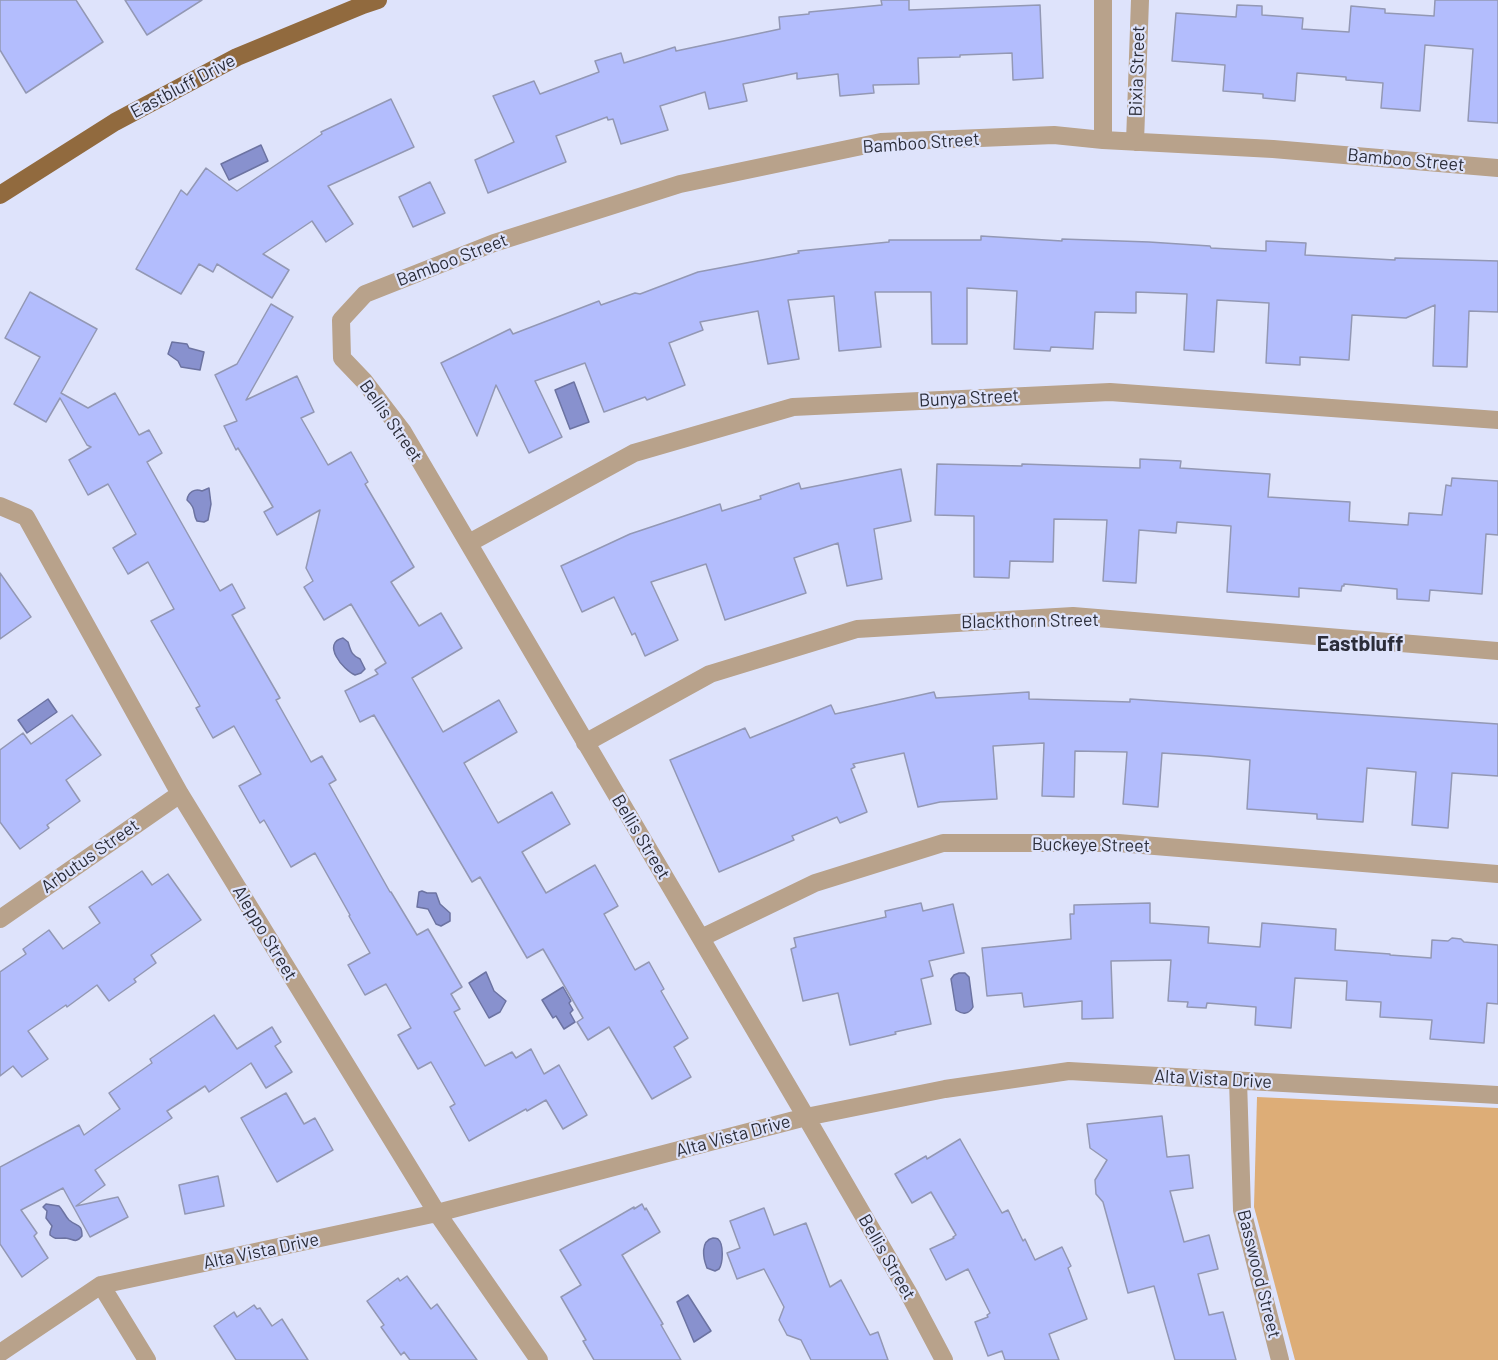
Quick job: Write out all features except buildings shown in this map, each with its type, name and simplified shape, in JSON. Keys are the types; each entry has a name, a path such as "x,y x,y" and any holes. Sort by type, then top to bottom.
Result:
{"main road":[{"name":"Eastbluff Drive","path":"0,195 115,122 237,57 378,0"}],"street":[{"name":"Bixia Street","path":"1103,0 1103,140"},
{"name":"Bixia Street","path":"1135,142 1140,0"},
{"name":"Bamboo Street","path":"341,320 364,294 494,243 680,184 881,142 1054,135 1103,140 1273,149 1498,168"},
{"name":"Bellis Street","path":"341,320 342,358 364,381 403,432 806,1117 909,1294 944,1360"},
{"name":"Bunya Street","path":"469,543 634,453 793,406 1110,392 1498,420"},
{"name":"Aleppo Street","path":"0,506 26,517 180,794 437,1213 539,1360"},
{"name":"Blackthorn Street","path":"585,743 710,674 857,628 1073,616 1498,651"},
{"name":"Arbutus Street","path":"0,919 180,794"},
{"name":"Buckeye Street","path":"701,938 815,883 943,843 1118,843 1498,873"},
{"name":"Alta Vista Drive","path":"0,1353 101,1285 437,1213 806,1117 945,1089 1070,1071 1498,1095"},
{"name":"Basswood Street","path":"1238,1080 1242,1210 1280,1360"},
{"path":"101,1285 147,1360"}],"shaded area":[{"path":"1257,1097 1498,1108 1498,1360 1295,1360 1254,1207"}],"water":[{"path":"261,145 268,161 229,180 221,164"},
{"path":"172,342 187,344 189,348 204,352 200,370 181,367 178,361 168,354"},
{"path":"574,382 589,422 570,429 555,390"},
{"path":"209,488 211,504 208,520 197,521 192,506 187,500 188,497 194,490 202,491"},
{"path":"343,638 348,642 353,654 360,659 365,669 361,673 355,675 350,672 336,656 334,645"},
{"path":"48,699 57,712 27,733 18,720"},
{"path":"419,892 436,893 440,904 450,913 450,921 441,926 436,924 428,909 417,907"},
{"path":"486,972 494,991 506,1001 500,1012 489,1018 469,983"},
{"path":"959,973 965,973 969,977 973,1007 966,1013 956,1010 951,979"},
{"path":"563,987 571,1001 569,1003 573,1010 570,1013 575,1022 564,1029 556,1016 553,1018 542,1000"},
{"path":"46,1204 59,1206 69,1220 80,1227 82,1236 78,1240 56,1238 50,1235 52,1226 46,1218 47,1211 43,1207"},
{"path":"713,1238 720,1241 722,1249 720,1266 715,1271 707,1268 704,1255 704,1246"},
{"path":"688,1295 711,1331 694,1342 677,1302"}],"district":[{"name":"Eastbluff","path":"1360,644"}]}
